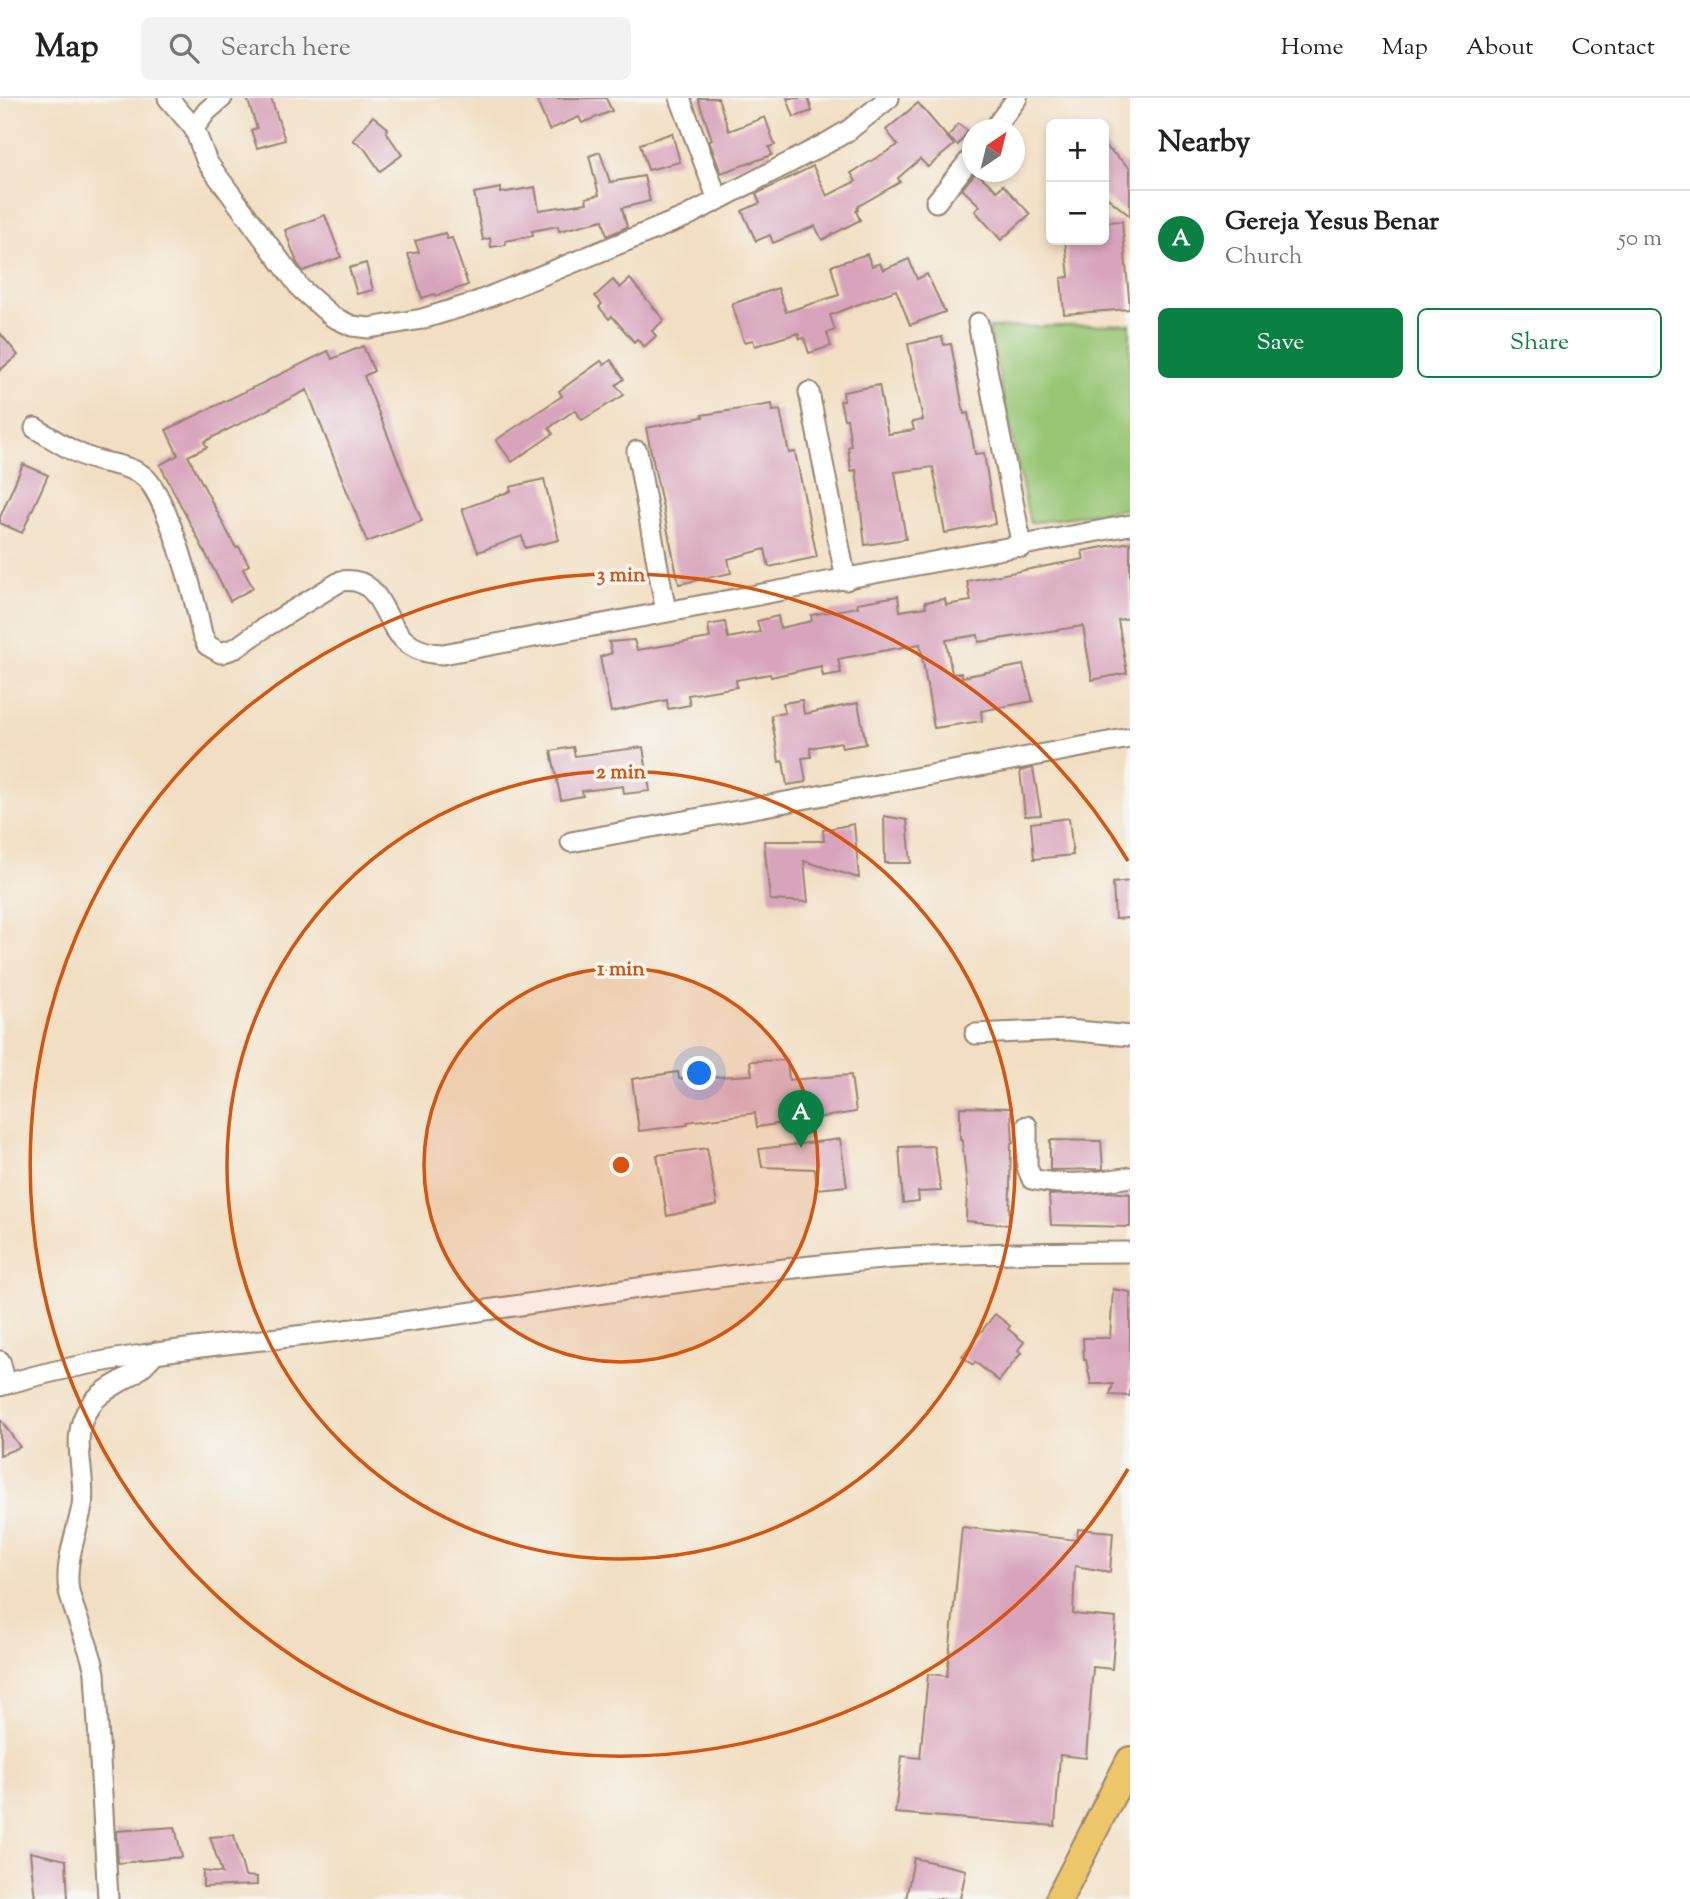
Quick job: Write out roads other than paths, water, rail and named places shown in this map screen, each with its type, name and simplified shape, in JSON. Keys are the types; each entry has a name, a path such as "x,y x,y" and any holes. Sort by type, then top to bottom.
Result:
{"main road":[{"path":"1059,1899 1130,1760"}],"street":[{"path":"168,98 194,128 207,162 301,289 333,317 361,327 389,326 422,319 474,303 685,217 849,130 889,98"},
{"path":"194,128 222,98"},
{"path":"680,98 718,200"},
{"path":"1001,119 1017,98"},
{"path":"936,202 962,170"},
{"path":"978,323 1021,547"},
{"path":"809,392 846,580"},
{"path":"36,428 85,457 131,469 145,476 153,486 173,532 202,634 207,645 221,653 236,648 341,581 355,579 366,583 376,595 403,641 427,654 443,654 1130,525"},
{"path":"637,451 666,612"},
{"path":"571,842 1130,738"},
{"path":"975,1034 1068,1030 1130,1036"},
{"path":"1027,1126 1027,1167 1032,1179 1050,1184 1103,1182 1130,1177"},
{"path":"0,1361 3,1385 156,1352 332,1332 851,1262 1130,1252"},
{"path":"108,1899 95,1673 91,1651 69,1591 68,1574 82,1504 79,1439 82,1419 90,1405 99,1395 134,1374 156,1352"}],"place":[{"name":"Gereja Yesus Benar","path":"801,1148"}]}
